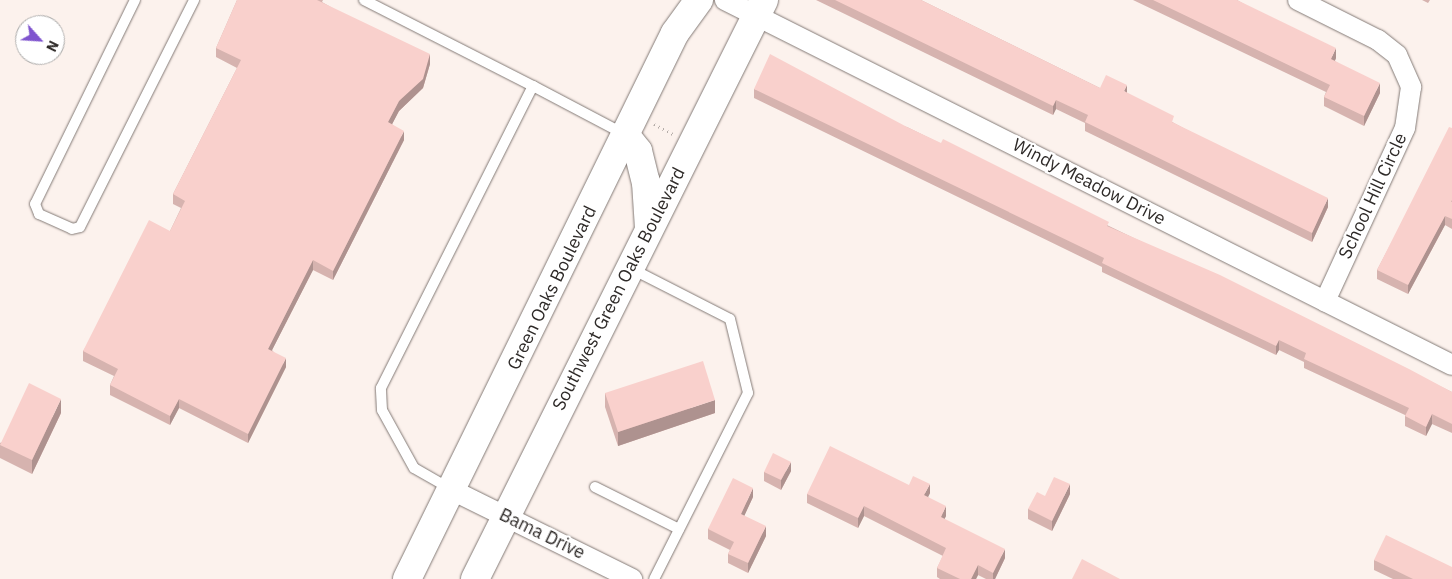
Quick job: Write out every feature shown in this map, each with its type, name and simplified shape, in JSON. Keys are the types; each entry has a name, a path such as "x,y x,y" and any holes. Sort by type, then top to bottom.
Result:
{"main road":[{"name":"Green Oaks Boulevard","path":"407,579 627,137 675,33 699,0"},
{"name":"Southwest Green Oaks Boulevard","path":"475,579 760,8"},
{"path":"627,137 638,151 646,182 649,229"}],"street":[{"name":"Windy Meadow Drive","path":"725,0 760,8 1324,301 1452,365"},
{"name":"School Hill Circle","path":"1298,0 1378,40 1397,55 1411,87 1405,128 1324,301"},
{"name":"Bama Drive","path":"452,490 632,579"}],"lane":[{"path":"134,0 35,204 39,214 72,229 80,227 194,0"},
{"path":"364,0 533,86 627,137"},
{"path":"452,490 414,468 382,410 381,388 533,86"},
{"path":"629,268 730,319 748,393 654,579"},
{"path":"595,487 679,529"}],"path":[{"path":"649,122 682,138"}],"building":[{"path":"237,0 317,0 430,54 423,79 399,101 388,122 404,131 333,271 313,260 268,349 286,358 248,434 179,399 170,416 110,385 118,369 83,351 149,220 170,231 185,201 173,194 241,60 216,48"},
{"path":"835,0 921,0 1100,88 1106,75 1127,85 1124,91 1174,116 1172,122 1328,198 1312,233 1085,122 1088,115 1056,100 1053,106"},
{"path":"1153,0 1237,0 1336,48 1331,59 1380,83 1364,116 1324,97 1330,85"},
{"path":"770,54 907,127 941,143 943,139 1109,222 1107,226 1220,275 1452,392 1452,424 1432,414 1426,427 1405,416 1409,408 1304,359 1306,353 1279,340 1276,346 1141,282 1102,263 1104,258 754,89"},
{"path":"1449,127 1452,128 1452,219 1445,216 1408,285 1377,270"},
{"path":"703,361 715,400 618,432 605,393"},
{"path":"29,383 61,399 32,460 0,445"},
{"path":"830,446 909,485 913,476 930,484 924,495 946,506 941,517 1005,549 993,573 978,565 971,579 960,579 937,568 946,548 864,506 858,518 807,494"},
{"path":"773,453 791,462 781,480 764,472"},
{"path":"1054,477 1070,484 1052,521 1028,509 1037,492 1045,496"},
{"path":"733,478 753,488 741,514 766,526 748,563 728,554 734,542 708,529"},
{"path":"1386,535 1452,567 1452,579 1413,579 1374,560"},
{"path":"1082,559 1120,579 1072,579"}]}
